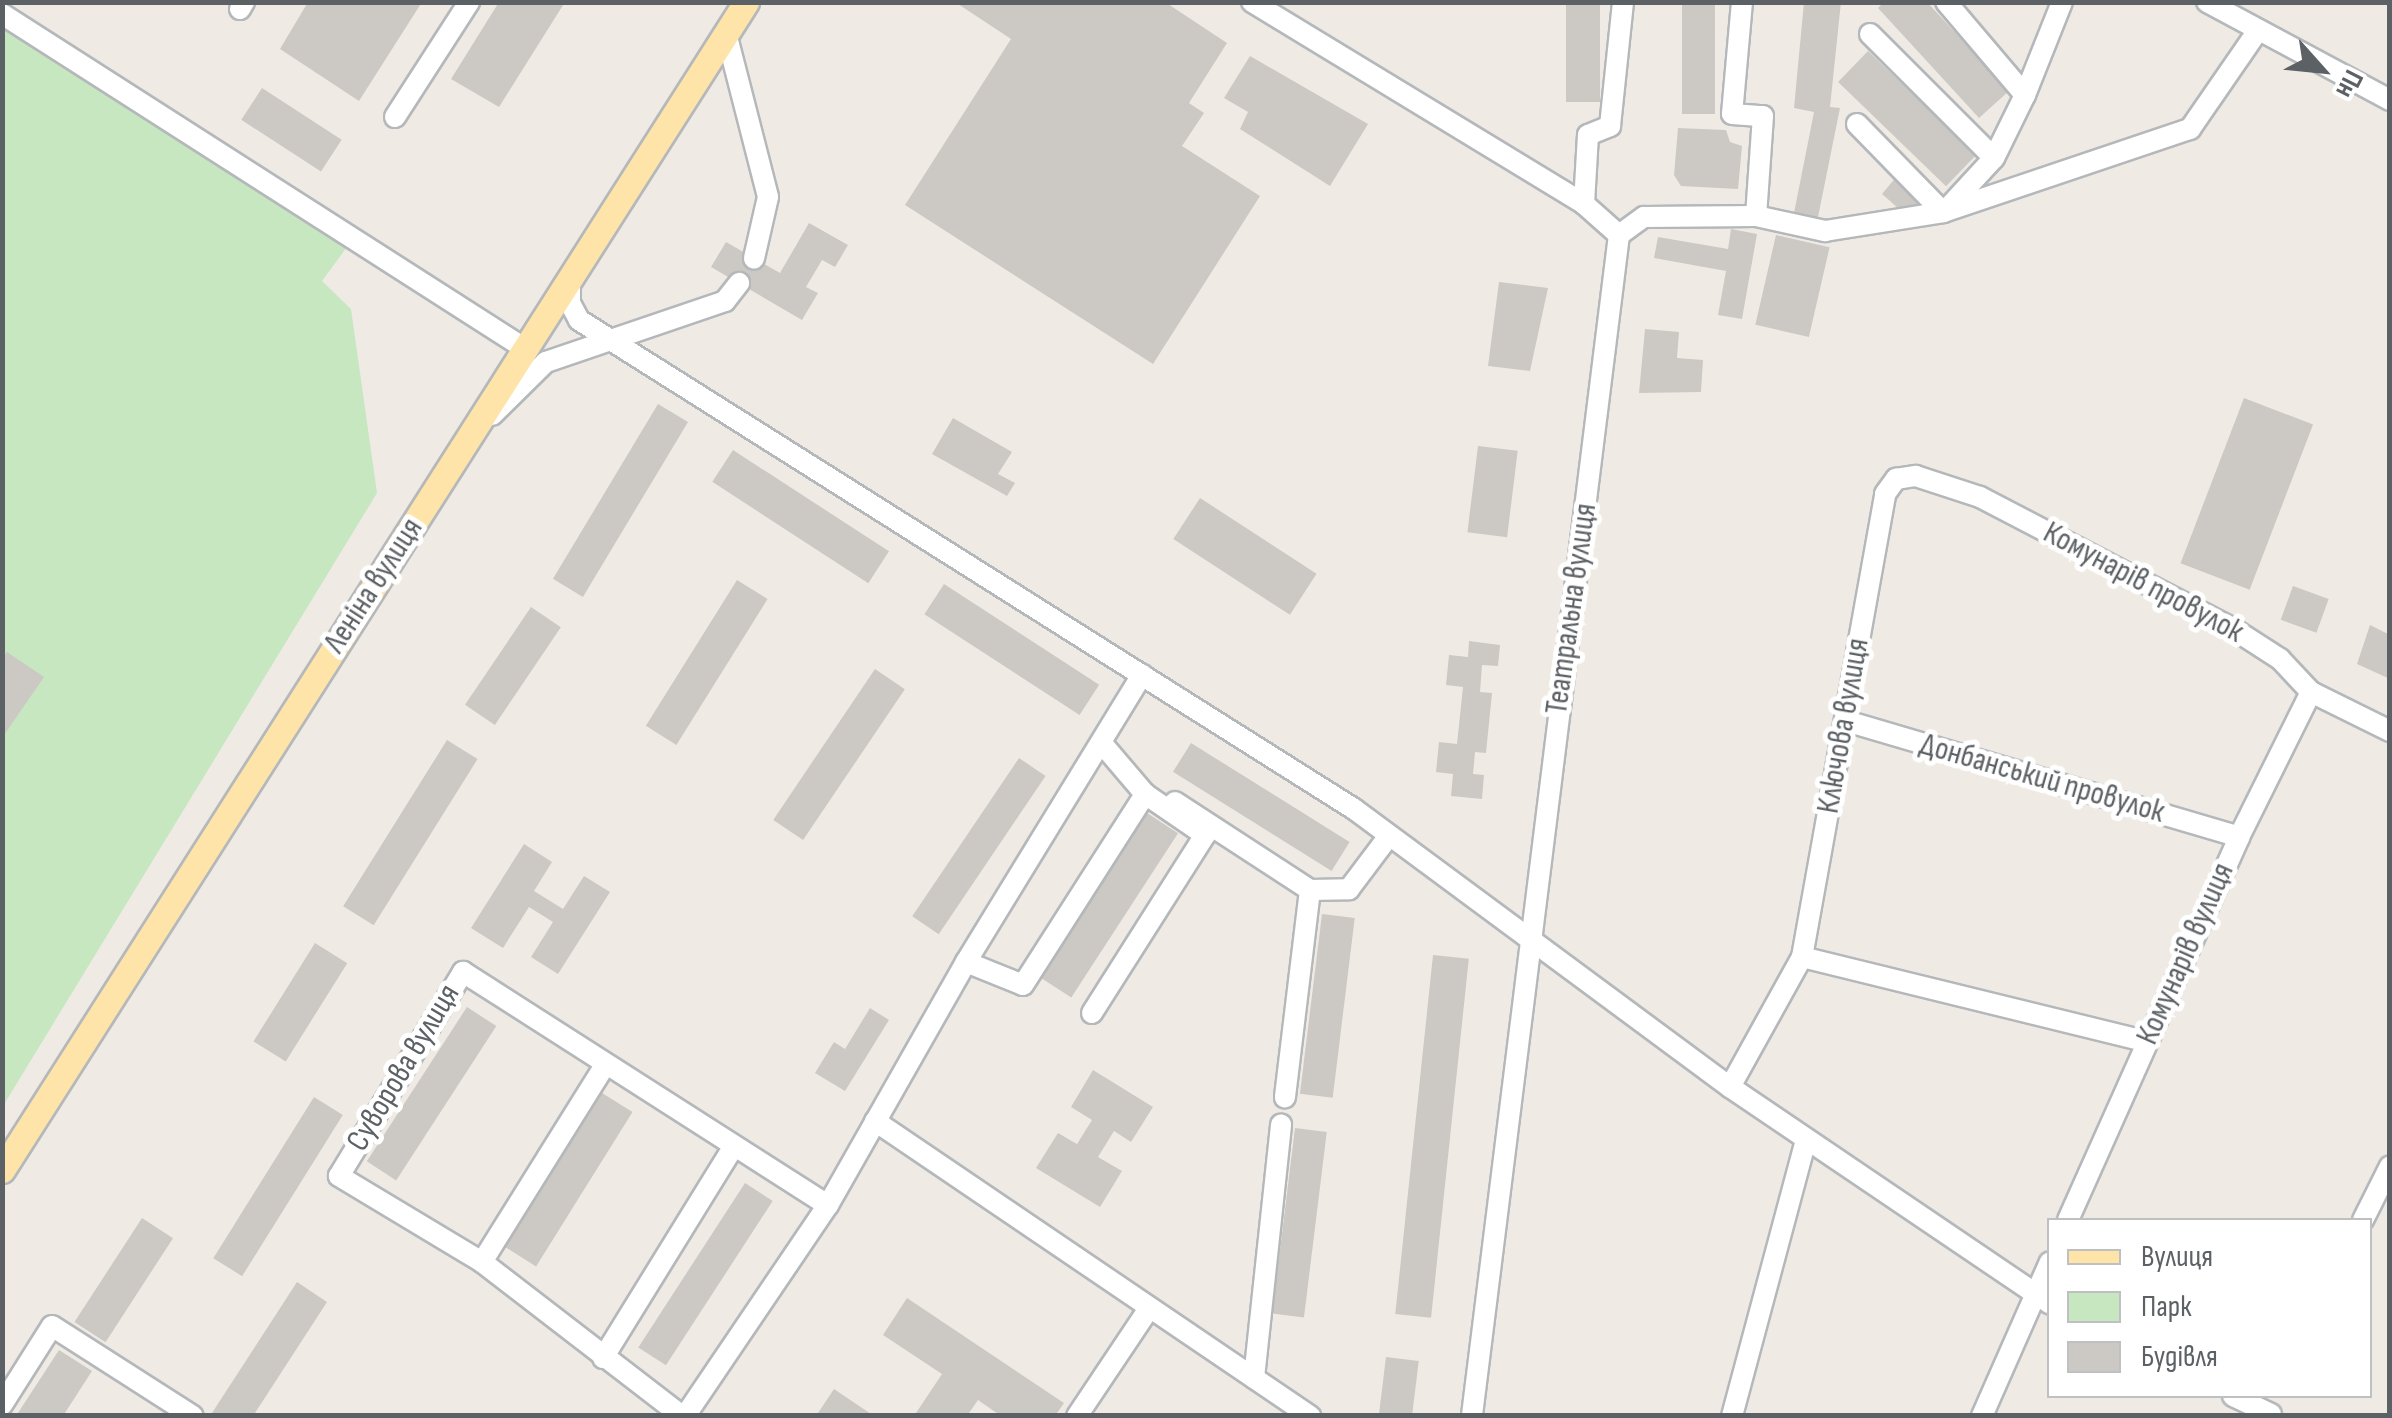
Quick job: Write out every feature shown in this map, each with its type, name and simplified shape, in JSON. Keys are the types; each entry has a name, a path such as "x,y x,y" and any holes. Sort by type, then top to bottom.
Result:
{"main road":[{"name":"Леніна вулиця","path":"2,1170 746,2"}],"street":[{"path":"395,117 468,2"},
{"path":"1252,2 1584,204 1619,234 1644,217 1756,216 1825,230 1864,230 1943,212 2190,129 2257,32"},
{"path":"1584,204 1588,136 1610,126 1622,2"},
{"path":"1742,2 1732,114 1763,116 1756,216"},
{"path":"1946,2 2026,95"},
{"path":"1943,212 1994,158 2026,95 2062,2"},
{"path":"2207,2 2390,100"},
{"path":"2,14 524,348"},
{"path":"726,33 768,196 754,258"},
{"path":"1870,34 1994,158"},
{"path":"1857,124 1943,212"},
{"name":"Театральна вулиця","path":"1472,1416 1527,942 1619,234"},
{"path":"570,276 570,303 580,320 1389,836 1527,942 1730,1087 2042,1300 1982,1416"},
{"path":"470,438 546,362 725,301 739,283"},
{"name":"Комунарів провулок","path":"1885,494 1896,479 1916,476 1980,497 2235,630 2280,659 2311,692 2390,730"},
{"name":"Ключова вулиця","path":"1730,1087 1802,957 1885,494"},
{"name":"Суворова вулиця","path":"828,1205 732,1149 462,972 338,1176 482,1262 602,1358 683,1416 828,1205 966,962 1104,746 1142,675"},
{"name":"Комунарів вулиця","path":"2069,1218 2238,836 2311,692"},
{"name":"Донбанський провулок","path":"1846,721 2238,836"},
{"path":"1092,1013 1206,834 1146,794 1104,746"},
{"path":"966,962 1023,985 1146,794"},
{"path":"1175,802 1310,890 1349,889 1389,836"},
{"path":"1285,1097 1310,890"},
{"path":"1802,957 2148,1042"},
{"path":"482,1262 606,1064"},
{"path":"876,1120 1148,1310 1310,1416"},
{"path":"1254,1378 1280,1124"},
{"path":"1732,1416 1806,1140"},
{"path":"602,1358 732,1149"},
{"path":"2365,1218 2390,1166"},
{"path":"1078,1416 1148,1310"},
{"path":"2,1405 52,1326 192,1416"},
{"path":"2237,1398 2270,1415"}],"green space":[{"path":"2,14 355,236 322,281 351,309 377,493 3,1106"}],"building":[{"path":"308,2 422,2 359,101 280,49"},
{"path":"499,2 565,2 499,107 451,79"},
{"path":"955,2 1165,2 1227,43 1189,103 1204,113 1182,146 1260,196 1153,364 905,205 1011,39"},
{"path":"1566,2 1600,2 1600,102 1566,102"},
{"path":"1804,2 1841,2 1830,107 1840,108 1817,222 1793,218 1814,112 1794,108"},
{"path":"1884,2 1927,2 2009,91 1979,118 1878,8"},
{"path":"1682,3 1715,3 1715,114 1682,114"},
{"path":"1868,51 1976,155 1946,186 1838,82"},
{"path":"1250,56 1368,124 1330,186 1240,129 1248,112 1224,98"},
{"path":"262,88 342,140 321,172 241,120"},
{"path":"1678,128 1726,130 1730,142 1742,146 1738,189 1681,186 1674,175"},
{"path":"1897,176 1921,200 1906,215 1882,194"},
{"path":"809,223 848,245 835,267 822,260 806,287 818,293 802,320 711,267 726,242 780,273"},
{"path":"1731,229 1757,234 1742,319 1718,315 1726,271 1654,258 1658,237 1728,249"},
{"path":"1776,235 1830,247 1809,337 1755,325"},
{"path":"1499,282 1548,288 1530,371 1488,366"},
{"path":"1645,329 1679,332 1677,358 1703,360 1701,392 1639,393"},
{"path":"2244,398 2313,425 2250,590 2181,563"},
{"path":"658,404 688,422 583,597 553,579"},
{"path":"953,418 1012,452 998,474 1015,483 1007,496 932,454"},
{"path":"1478,446 1518,451 1507,537 1467,532"},
{"path":"733,450 889,551 868,583 712,482"},
{"path":"1200,498 1317,574 1290,615 1173,539"},
{"path":"737,580 768,599 676,745 646,726"},
{"path":"944,584 1099,685 1080,715 924,614"},
{"path":"2293,586 2329,599 2316,633 2281,620"},
{"path":"531,607 561,627 495,725 465,705"},
{"path":"2370,625 2390,635 2390,679 2357,664"},
{"path":"1469,641 1500,645 1498,666 1482,665 1480,692 1492,693 1486,753 1475,752 1473,774 1484,775 1482,799 1451,796 1453,774 1436,772 1439,742 1457,744 1463,687 1446,685 1449,655 1468,657"},
{"path":"7,652 44,677 2,738 2,659"},
{"path":"875,669 905,689 803,840 773,820"},
{"path":"447,740 478,759 374,925 343,906"},
{"path":"1191,743 1350,842 1332,871 1173,772"},
{"path":"1019,758 1046,776 939,934 912,916"},
{"path":"1147,813 1178,833 1071,998 1040,977"},
{"path":"524,844 552,862 534,891 563,909 584,876 610,892 558,974 531,957 553,922 529,907 503,948 471,928"},
{"path":"1322,914 1355,918 1333,1098 1300,1094"},
{"path":"315,943 347,963 286,1062 254,1041"},
{"path":"1433,955 1469,959 1431,1318 1395,1314"},
{"path":"467,1007 496,1026 396,1180 367,1161"},
{"path":"870,1008 889,1020 845,1091 815,1073 834,1042 845,1049"},
{"path":"1093,1070 1153,1107 1131,1142 1114,1131 1098,1157 1122,1171 1100,1207 1036,1168 1058,1133 1077,1144 1092,1120 1071,1107"},
{"path":"602,1093 633,1112 536,1266 506,1247"},
{"path":"314,1097 343,1115 242,1276 213,1258"},
{"path":"1295,1128 1327,1132 1304,1318 1272,1314"},
{"path":"745,1183 773,1201 666,1365 638,1347"},
{"path":"142,1218 173,1238 105,1342 74,1322"},
{"path":"297,1282 327,1302 253,1416 210,1416"},
{"path":"907,1298 1064,1403 1055,1416 1001,1416 978,1400 967,1416 914,1416 942,1374 883,1335"},
{"path":"59,1350 92,1371 63,1416 16,1416"},
{"path":"1386,1357 1419,1361 1412,1416 1379,1416"},
{"path":"834,1389 874,1416 816,1416"}]}
